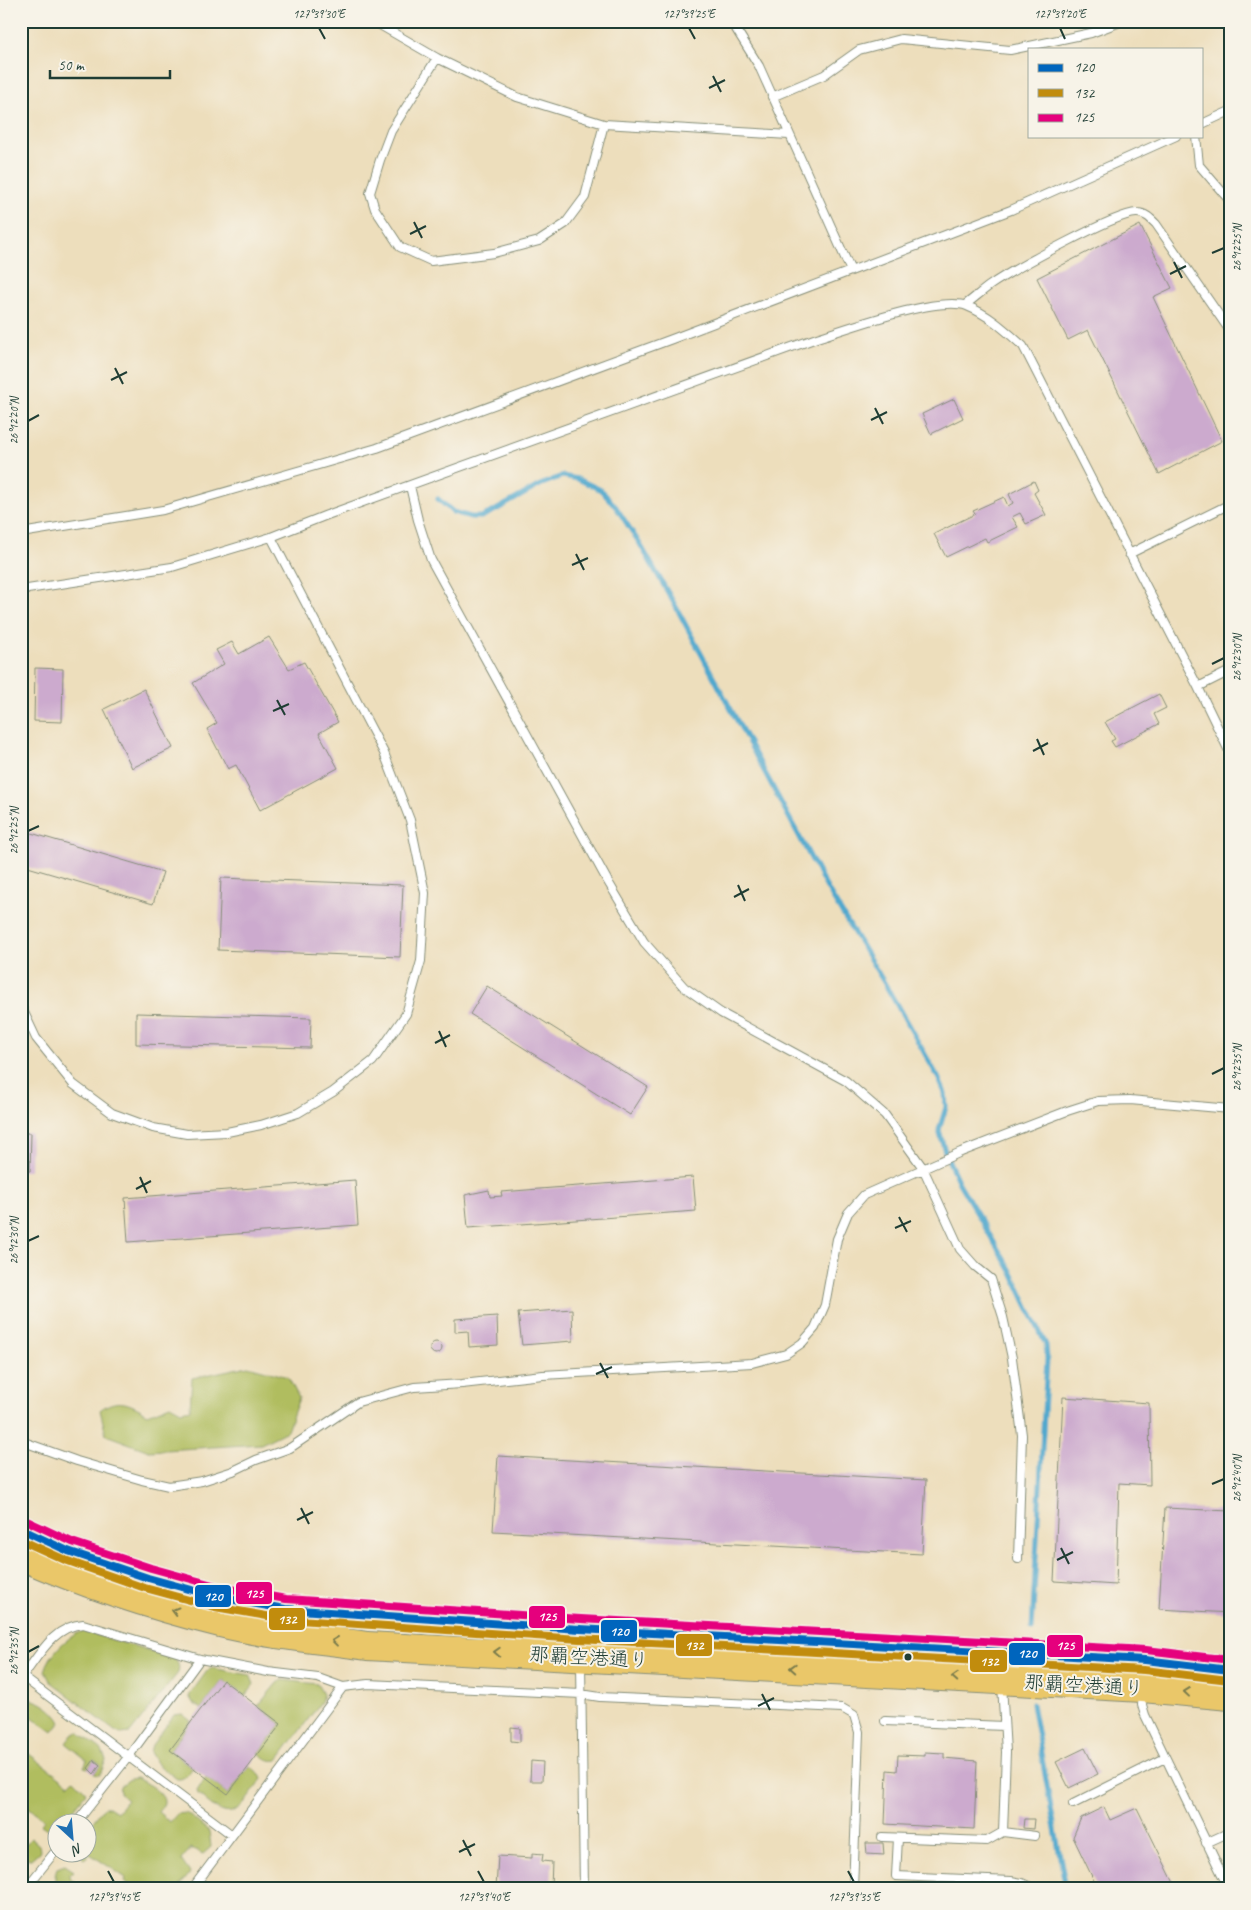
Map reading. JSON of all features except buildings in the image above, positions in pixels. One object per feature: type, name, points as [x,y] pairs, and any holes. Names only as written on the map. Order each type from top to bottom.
[{"type":"highway","name":"那覇空港通り","points":[[21,1529],[68,1551],[148,1578],[218,1597],[285,1609],[580,1629],[1145,1660],[1230,1670]]},
{"type":"highway","name":"那覇空港通り","points":[[21,1556],[62,1574],[140,1601],[221,1623],[272,1633],[367,1646],[580,1656],[1143,1688],[1230,1696]]},
{"type":"lane","points":[[373,21],[437,58],[517,98],[604,124],[789,136]]},
{"type":"lane","points":[[731,21],[760,66],[789,136],[851,271]]},
{"type":"lane","points":[[772,96],[824,75],[859,50],[901,39],[1010,50],[1091,33],[1123,21]]},
{"type":"lane","points":[[437,58],[392,131],[380,160],[370,193],[375,209],[400,247],[431,261],[494,253],[539,241],[565,224],[585,197],[604,124]]},
{"type":"lane","points":[[1204,123],[1230,111]]},
{"type":"lane","points":[[21,533],[163,510],[377,448],[672,339],[1011,210],[1172,138]]},
{"type":"lane","points":[[1196,138],[1199,165],[1230,201]]},
{"type":"lane","points":[[965,305],[989,286],[1022,267],[1113,219],[1137,213],[1148,216],[1156,224],[1230,331]]},
{"type":"lane","points":[[21,590],[172,567],[271,537],[814,339],[924,306],[965,305],[990,318],[1023,346],[1230,753]]},
{"type":"lane","points":[[410,486],[418,520],[431,560],[607,880],[644,942],[684,987],[721,1013],[846,1081],[885,1115],[923,1168],[960,1249],[975,1266],[991,1279],[1004,1318],[1012,1358],[1022,1436],[1018,1559]]},
{"type":"lane","points":[[1129,554],[1230,504]]},
{"type":"lane","points":[[21,1006],[36,1038],[73,1084],[112,1113],[153,1128],[187,1134],[227,1132],[262,1125],[298,1113],[333,1092],[373,1061],[406,1014],[421,961],[425,893],[410,820],[384,753],[271,537]]},
{"type":"lane","points":[[1198,687],[1230,671]]},
{"type":"lane","points":[[21,1441],[77,1461],[169,1486],[202,1481],[233,1471],[256,1460],[290,1448],[358,1402],[414,1387],[543,1375],[752,1363],[786,1354],[802,1343],[815,1328],[825,1305],[837,1239],[848,1213],[864,1195],[923,1168],[1067,1110],[1098,1101],[1130,1100],[1230,1109]]},
{"type":"lane","points":[[232,1835],[22,1678],[55,1634],[73,1624],[83,1624],[200,1659],[268,1672],[318,1678],[343,1686],[368,1684],[842,1708],[849,1711],[857,1721],[859,1732],[854,1889]]},
{"type":"lane","points":[[580,1629],[584,1889]]},
{"type":"lane","points":[[85,1812],[200,1659]]},
{"type":"lane","points":[[1145,1660],[1142,1705],[1144,1716],[1229,1889]]},
{"type":"lane","points":[[1002,1680],[1006,1752],[1003,1832]]},
{"type":"lane","points":[[192,1889],[343,1686]]},
{"type":"lane","points":[[885,1721],[1004,1726]]},
{"type":"lane","points":[[1072,1804],[1165,1758]]},
{"type":"lane","points":[[882,1837],[987,1841],[1003,1832],[1035,1836]]},
{"type":"lane","points":[[1206,1843],[1230,1832]]},
{"type":"lane","points":[[898,1838],[896,1876],[1011,1881],[1022,1883],[1035,1889]]},
{"type":"lane","points":[[30,1883],[48,1860]]},
{"type":"lane","points":[[21,1877],[37,1889]]},
{"type":"green space","points":[[248,1366],[288,1377],[299,1398],[287,1431],[261,1444],[149,1451],[106,1435],[100,1410],[113,1403],[124,1403],[148,1414],[170,1405],[181,1411],[190,1409],[192,1378]]},
{"type":"green space","points":[[82,1631],[172,1657],[178,1664],[178,1673],[130,1733],[121,1734],[116,1732],[50,1681],[45,1671],[47,1664],[59,1647]]},
{"type":"green space","points":[[212,1668],[250,1675],[254,1684],[245,1697],[223,1680],[201,1709],[193,1703],[189,1696],[207,1671]]},
{"type":"green space","points":[[282,1680],[317,1684],[323,1694],[321,1702],[278,1760],[270,1760],[259,1753],[281,1724],[258,1706],[277,1683]]},
{"type":"green space","points":[[27,1699],[42,1704],[58,1718],[61,1722],[53,1732],[28,1714],[23,1721],[21,1719],[21,1701]]},
{"type":"green space","points":[[182,1714],[191,1721],[170,1750],[193,1768],[184,1777],[177,1779],[156,1763],[150,1752],[152,1745],[174,1715]]},
{"type":"green space","points":[[78,1732],[101,1749],[106,1760],[100,1775],[94,1774],[100,1765],[94,1760],[88,1768],[84,1767],[87,1760],[66,1743],[72,1735]]},
{"type":"green space","points":[[21,1748],[69,1784],[74,1779],[86,1793],[72,1812],[48,1812],[48,1829],[41,1825],[44,1819],[21,1802]]},
{"type":"green space","points":[[249,1766],[259,1773],[262,1779],[246,1801],[235,1810],[230,1812],[221,1811],[198,1794],[197,1791],[206,1777],[228,1794]]},
{"type":"green space","points":[[136,1778],[161,1795],[164,1803],[158,1812],[170,1822],[177,1814],[186,1813],[209,1831],[211,1847],[203,1854],[191,1848],[181,1860],[190,1873],[178,1889],[134,1889],[125,1881],[126,1878],[98,1859],[98,1815],[104,1807],[109,1807],[117,1812],[127,1800],[120,1792],[120,1786],[130,1779]]},
{"type":"green space","points":[[31,1838],[39,1845],[40,1851],[31,1859],[22,1860],[21,1840],[26,1844]]},
{"type":"green space","points":[[65,1865],[74,1871],[69,1875],[71,1879],[84,1889],[59,1889],[55,1881],[56,1871],[57,1868]]},
{"type":"waterway","points":[[438,499],[453,512],[471,517],[481,517],[540,485],[562,476],[578,479],[601,490],[616,507],[675,605],[828,890],[938,1077],[945,1093],[946,1107],[939,1130],[946,1155],[959,1183],[1011,1271],[1046,1345],[1047,1359],[1032,1629]]},
{"type":"waterway","points":[[1032,1704],[1066,1889]]},
{"type":"transit line","name":"125","points":[[25,1520],[72,1542],[151,1568],[220,1587],[286,1599],[581,1619],[1146,1650],[1230,1660]]},
{"type":"transit line","name":"120","points":[[21,1529],[68,1551],[148,1578],[218,1597],[285,1609],[580,1629],[1145,1660],[1230,1670]]},
{"type":"transit line","name":"132","points":[[21,1540],[65,1560],[145,1588],[215,1607],[284,1619],[579,1639],[1144,1670],[1229,1680]]}]
